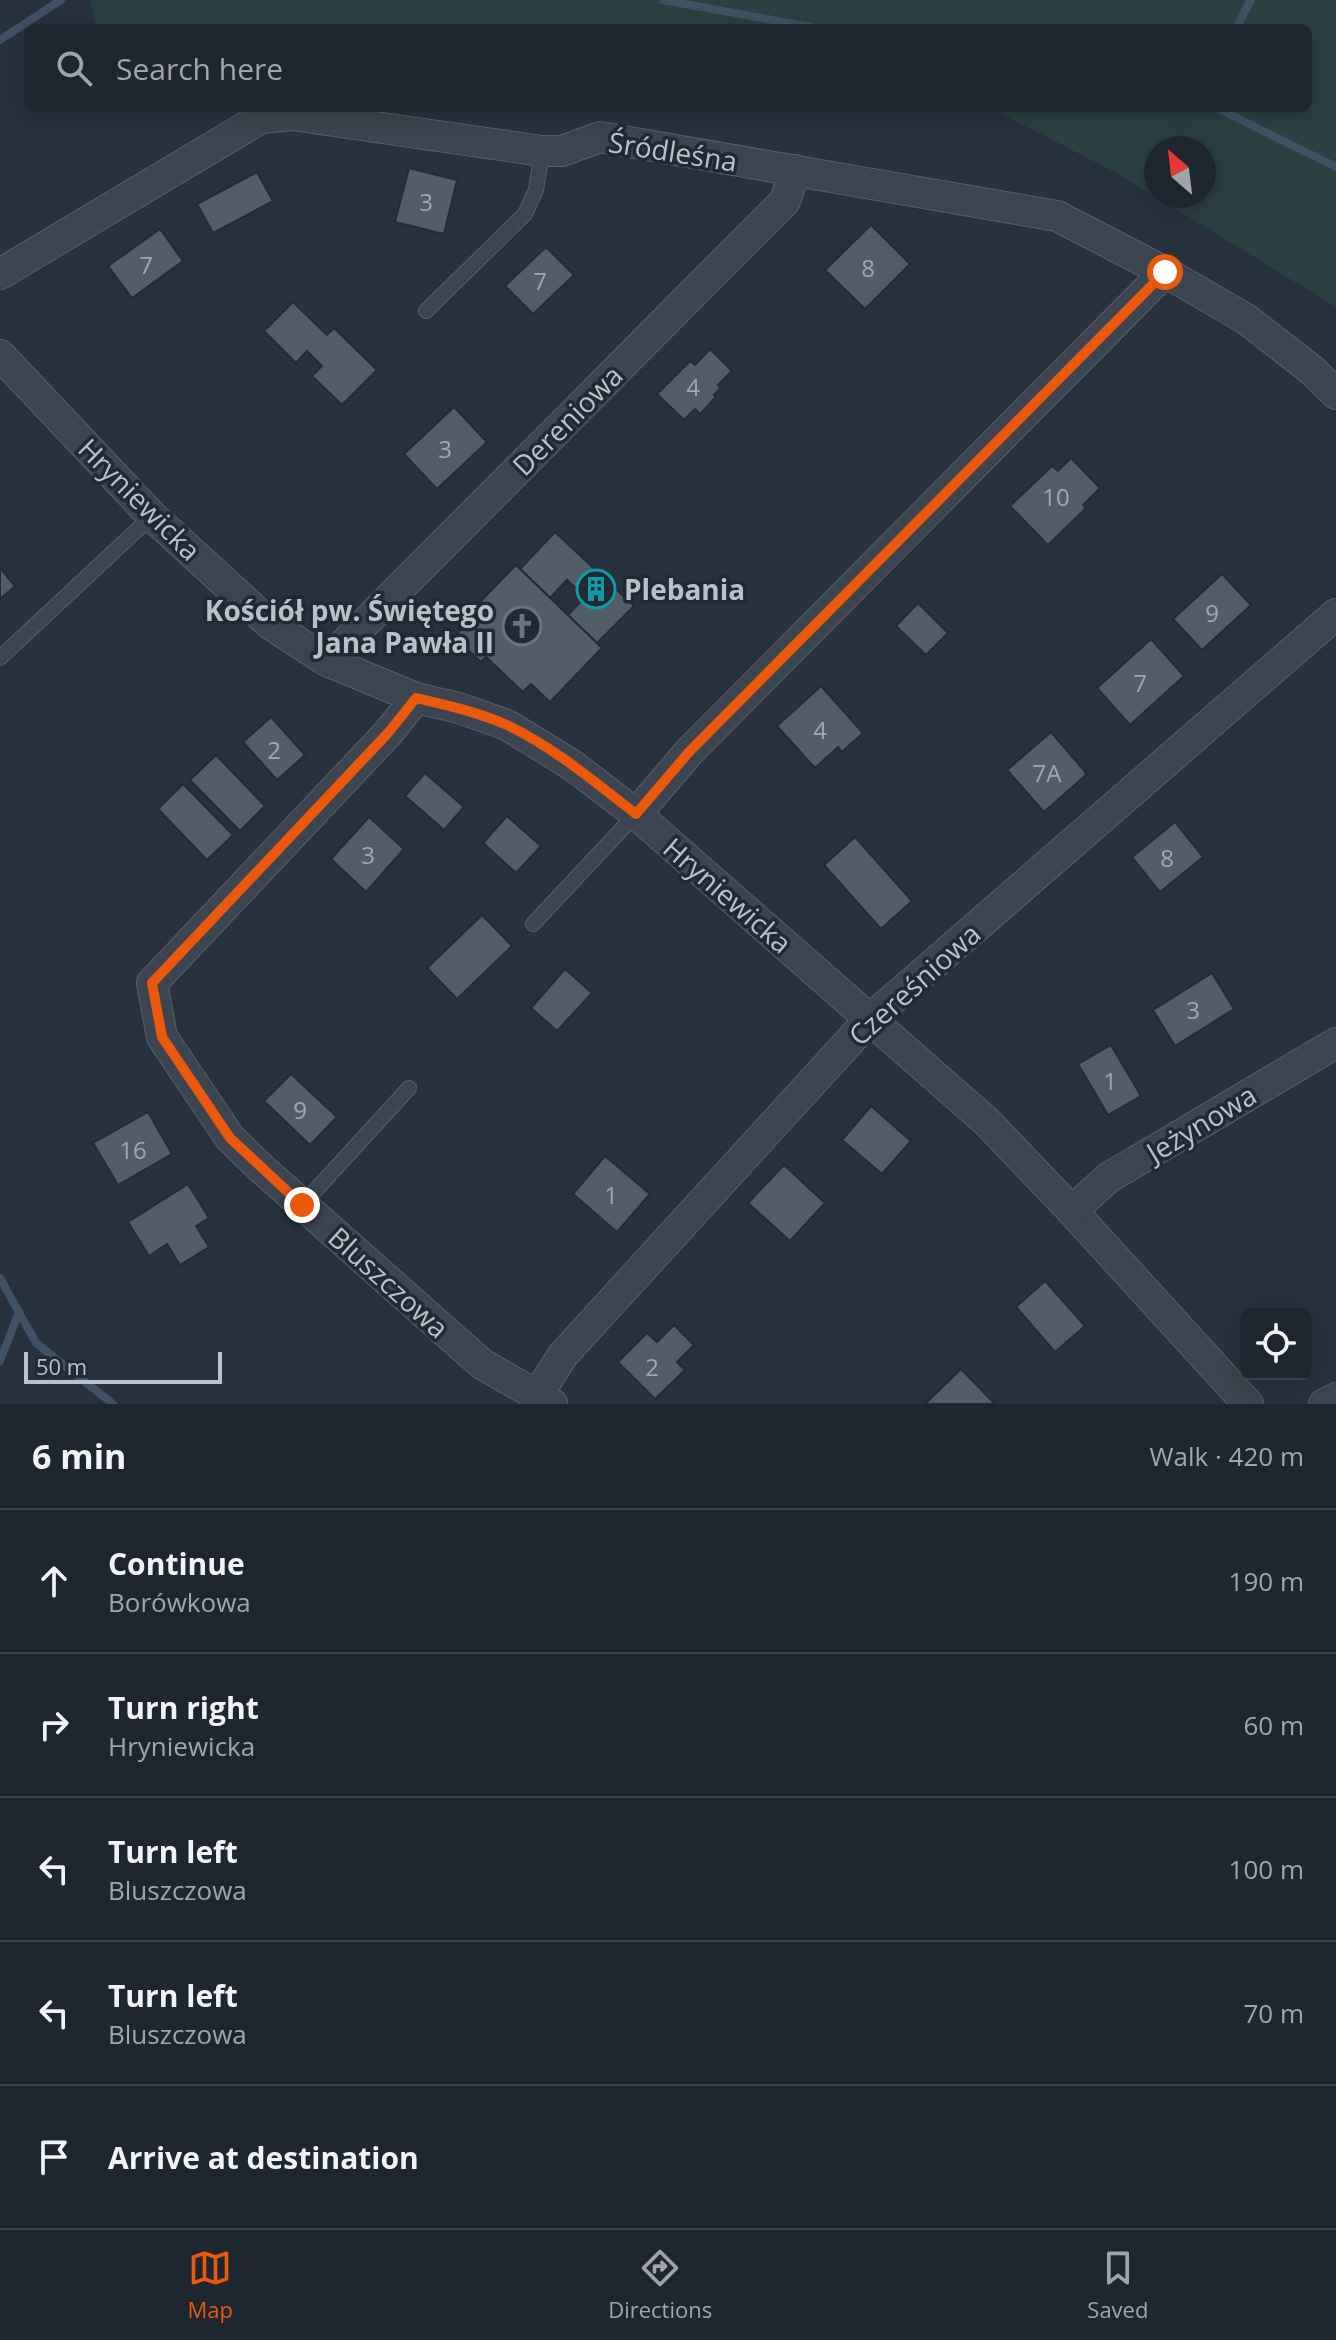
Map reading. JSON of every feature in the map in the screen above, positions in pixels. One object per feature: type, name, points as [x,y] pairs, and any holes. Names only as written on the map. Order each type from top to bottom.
[{"type":"street","name":"Śródleśna","points":[[0,274],[261,118],[292,115],[542,151],[562,151],[600,137],[1057,216],[1165,272],[1246,319],[1313,371],[1336,394]]},
{"type":"street","name":"Dereniowa","points":[[327,661],[785,201],[795,170]]},
{"type":"street","points":[[636,814],[689,752],[1165,272]]},
{"type":"street","name":"Hryniewicka","points":[[0,355],[152,516],[270,624],[327,661],[416,698],[459,708],[507,725],[572,765],[636,814],[987,1122],[1248,1404]]},
{"type":"street","name":"Czereśniowa","points":[[544,1400],[563,1355],[869,1020],[1336,614]]},
{"type":"street","name":"Bluszczowa","points":[[416,698],[388,733],[152,983],[162,1037],[230,1138],[482,1364],[544,1400]]},
{"type":"street","name":"Jeżynowa","points":[[1072,1211],[1108,1178],[1336,1043]]},
{"type":"street","points":[[1324,1404],[1336,1398]]},
{"type":"lane","points":[[426,311],[525,214],[536,190],[542,151]]},
{"type":"lane","points":[[0,658],[152,516]]},
{"type":"lane","points":[[533,924],[636,814]]},
{"type":"lane","points":[[302,1205],[409,1088]]},
{"type":"green space","points":[[90,0],[1336,0],[1336,307],[1174,208],[1216,208],[1216,136],[1144,136],[1144,190],[998,112],[1312,112],[1312,24],[95,24]]},
{"type":"building","points":[[409,168],[457,180],[444,234],[395,222]]},
{"type":"building","points":[[257,172],[273,201],[213,233],[197,204]]},
{"type":"building","points":[[871,225],[910,264],[865,309],[825,270]]},
{"type":"building","points":[[160,229],[183,261],[132,298],[108,266]]},
{"type":"building","points":[[546,247],[574,275],[533,314],[505,286]]},
{"type":"building","points":[[293,302],[327,335],[334,328],[377,370],[342,405],[312,376],[322,366],[307,351],[296,363],[264,331]]},
{"type":"building","points":[[710,349],[732,371],[718,385],[721,388],[714,395],[716,397],[700,414],[695,409],[684,420],[657,394],[690,361],[695,365]]},
{"type":"building","points":[[454,407],[487,442],[437,489],[404,454]]},
{"type":"building","points":[[1071,458],[1100,488],[1083,505],[1086,508],[1048,545],[1010,506],[1052,466],[1058,471]]},
{"type":"building","name":"Plebania","points":[[555,532],[634,606],[597,643],[568,615],[585,597],[567,580],[550,598],[520,569]]},
{"type":"building","name":"Kościół pw. Świętego Jana Pawła II","points":[[516,565],[602,648],[550,702],[531,684],[523,692],[486,657],[481,662],[454,637],[476,614],[472,610]]},
{"type":"building","points":[[0,568],[15,586],[0,599]]},
{"type":"building","points":[[1222,574],[1251,605],[1202,650],[1173,619]]},
{"type":"building","points":[[918,603],[948,633],[926,655],[896,626]]},
{"type":"building","points":[[1151,639],[1184,676],[1130,725],[1097,688]]},
{"type":"building","points":[[821,686],[863,733],[842,752],[838,747],[815,768],[777,726]]},
{"type":"building","points":[[271,717],[305,755],[277,780],[243,742]]},
{"type":"building","points":[[1051,732],[1087,774],[1044,812],[1007,770]]},
{"type":"building","points":[[216,755],[265,806],[240,831],[190,780]]},
{"type":"building","points":[[425,773],[464,807],[444,830],[405,796]]},
{"type":"building","points":[[183,784],[233,835],[207,860],[158,809]]},
{"type":"building","points":[[507,816],[541,846],[516,873],[483,843]]},
{"type":"building","points":[[369,817],[404,849],[366,892],[331,859]]},
{"type":"building","points":[[1175,822],[1203,857],[1160,892],[1132,857]]},
{"type":"building","points":[[855,837],[912,901],[881,929],[824,865]]},
{"type":"building","points":[[482,915],[512,946],[457,999],[427,968]]},
{"type":"building","points":[[565,969],[592,993],[557,1031],[531,1008]]},
{"type":"building","points":[[1212,973],[1234,1009],[1175,1046],[1153,1010]]},
{"type":"building","points":[[1111,1045],[1141,1096],[1108,1115],[1078,1064]]},
{"type":"building","points":[[291,1074],[337,1117],[310,1145],[264,1101]]},
{"type":"building","points":[[871,1106],[911,1141],[882,1174],[842,1140]]},
{"type":"building","points":[[148,1112],[172,1154],[118,1185],[93,1143]]},
{"type":"building","points":[[605,1156],[650,1194],[617,1232],[573,1194]]},
{"type":"building","points":[[784,1165],[825,1203],[790,1241],[748,1203]]},
{"type":"building","points":[[188,1184],[209,1218],[196,1226],[209,1247],[180,1265],[167,1244],[149,1256],[128,1222]]},
{"type":"building","points":[[1045,1281],[1085,1326],[1055,1352],[1016,1307]]},
{"type":"building","points":[[674,1325],[694,1345],[677,1362],[685,1370],[655,1399],[618,1362],[647,1333],[657,1342]]},
{"type":"building","points":[[961,1369],[995,1404],[925,1404]]},
{"type":"waterway","points":[[24,24],[61,0]]},
{"type":"waterway","points":[[663,0],[794,24]]},
{"type":"waterway","points":[[1238,24],[1251,0]]},
{"type":"waterway","points":[[0,40],[24,24]]},
{"type":"waterway","points":[[1225,112],[1336,167]]},
{"type":"waterway","points":[[0,1278],[36,1343],[113,1404]]},
{"type":"waterway","points":[[0,1361],[19,1312]]},
{"type":"place","name":"Plebania","points":[[596,589]]},
{"type":"place","name":"Kościół pw. Świętego Jana Pawła II","points":[[522,626]]},
{"type":"route","points":[[302,1205],[230,1138],[162,1037],[152,983],[388,733],[416,698],[459,708],[507,725],[572,765],[636,814],[689,752],[1165,272]]}]
